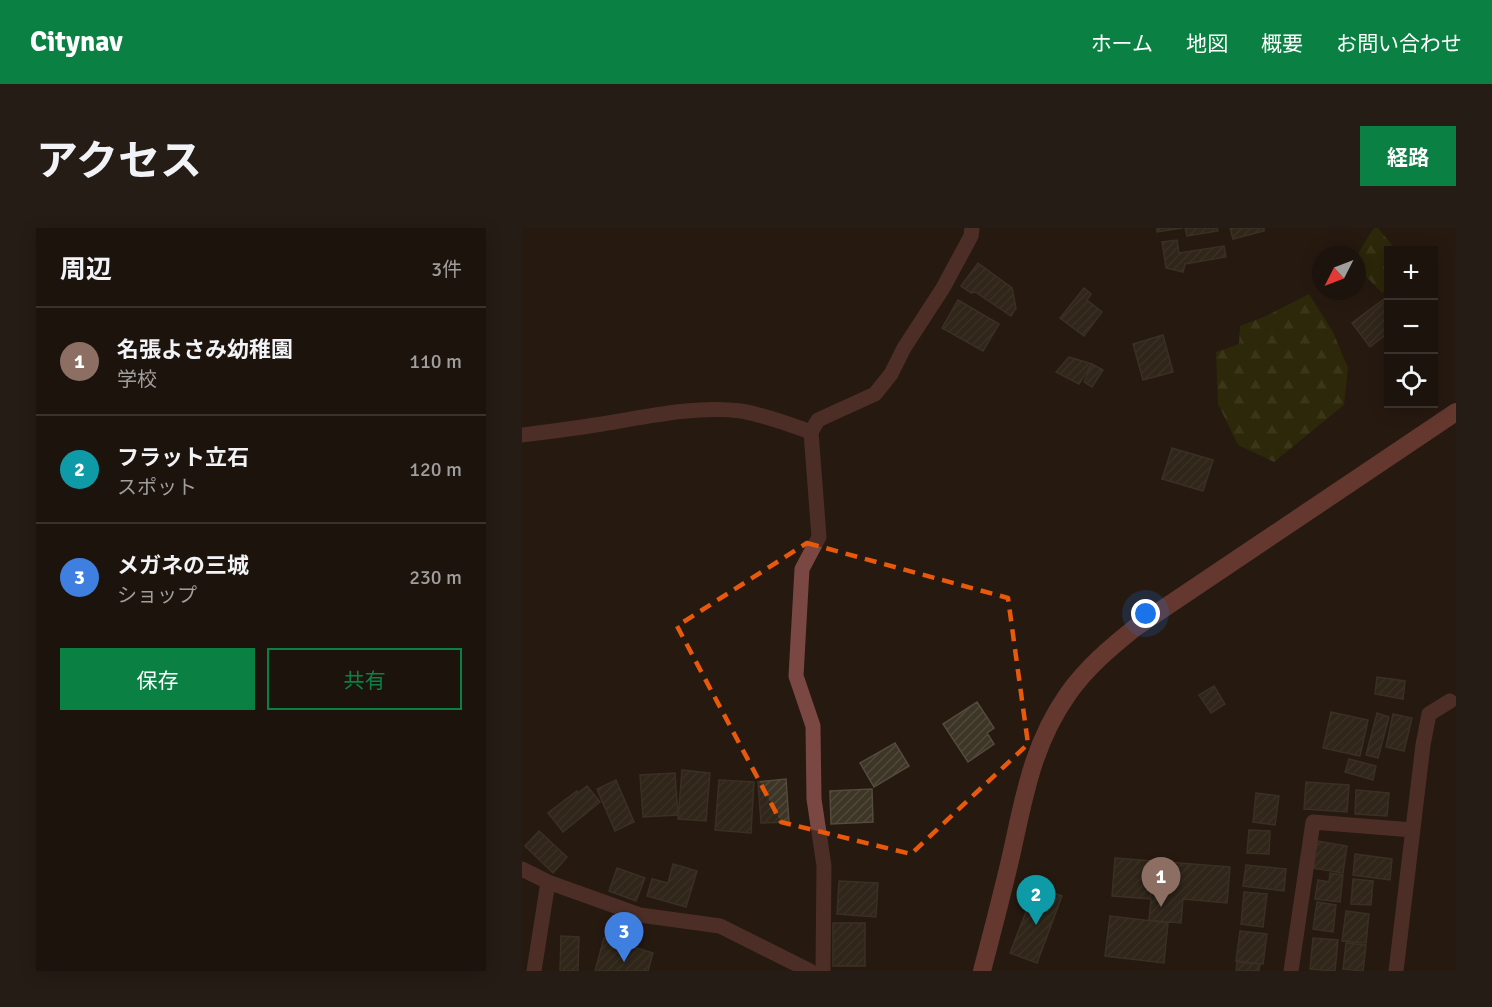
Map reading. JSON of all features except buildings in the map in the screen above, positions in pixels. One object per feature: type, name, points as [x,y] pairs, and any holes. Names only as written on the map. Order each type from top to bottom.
[{"type":"street","points":[[823,971],[824,866],[814,799],[813,726],[796,676],[802,569],[819,537],[811,432],[818,420],[875,394],[891,374],[904,348],[943,288],[971,236],[972,228]]},
{"type":"street","points":[[522,435],[656,414],[693,411],[738,411],[767,416],[811,432]]},
{"type":"street","points":[[982,971],[1026,786],[1036,755],[1068,694],[1089,669],[1136,627],[1456,412]]},
{"type":"street","points":[[1396,971],[1423,745],[1429,714],[1450,701]]},
{"type":"street","points":[[1291,971],[1313,822],[1413,830]]},
{"type":"street","points":[[522,869],[548,882],[639,915],[720,926],[810,971]]},
{"type":"street","points":[[534,971],[548,882]]},
{"type":"highlighted area","points":[[807,543],[1008,598],[1028,744],[911,854],[781,822],[677,626]]},
{"type":"green space","points":[[1374,228],[1378,228],[1393,246],[1384,246],[1384,292],[1382,293],[1366,276],[1366,246],[1363,246]]},
{"type":"green space","points":[[1309,294],[1333,332],[1348,368],[1344,405],[1274,462],[1238,445],[1218,404],[1216,352],[1239,344],[1240,326],[1266,316]]},
{"type":"place","name":"名張よさみ幼稚園","points":[[1161,907]]},
{"type":"place","name":"フラット立石","points":[[1036,925]]},
{"type":"place","name":"メガネの三城","points":[[624,962]]}]
